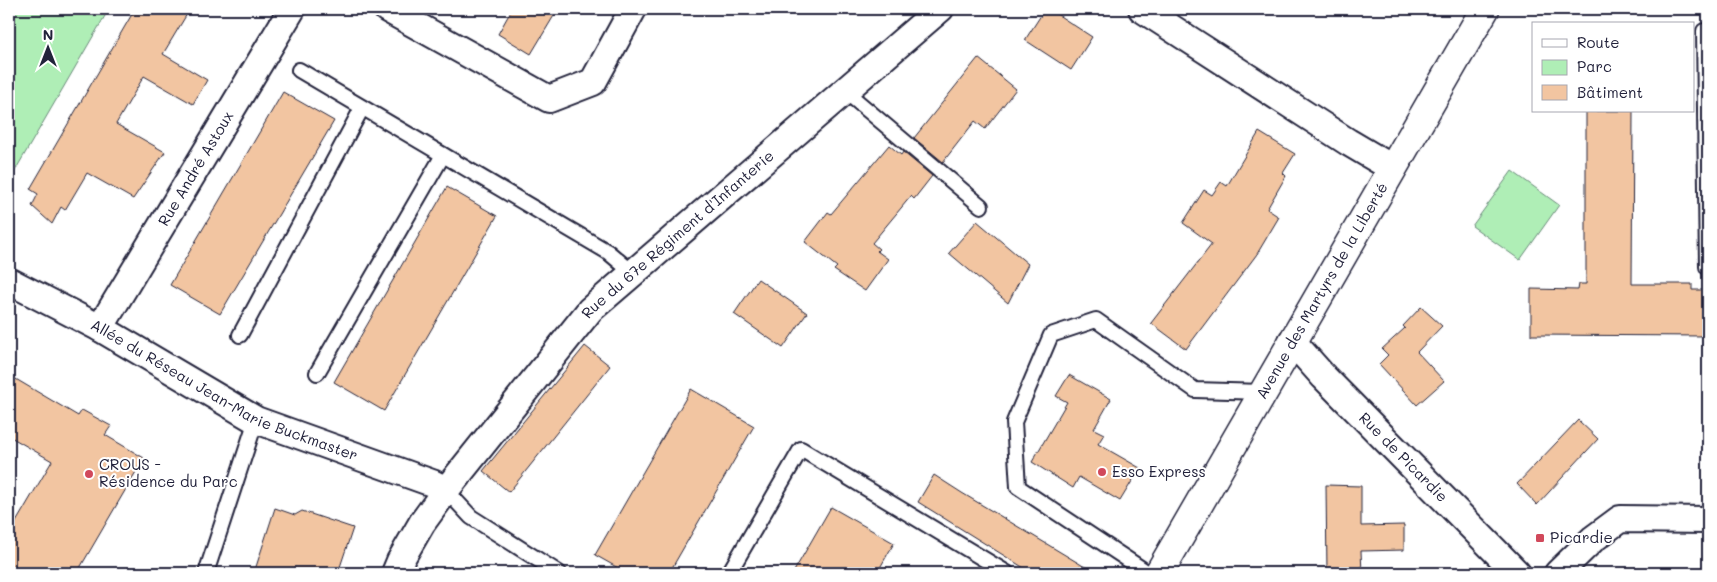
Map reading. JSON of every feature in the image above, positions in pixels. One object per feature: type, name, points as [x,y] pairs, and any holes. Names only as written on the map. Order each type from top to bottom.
[{"type":"street","name":"Rue André Astoux","points":[[100,328],[292,9]]},
{"type":"street","points":[[388,9],[549,99],[593,82],[633,9]]},
{"type":"street","name":"Rue du 67e Régiment d'Infanterie","points":[[395,573],[422,523],[446,490],[590,310],[940,9]]},
{"type":"street","points":[[1142,9],[1348,142],[1392,168]]},
{"type":"street","name":"Avenue des Martyrs de la Liberté","points":[[1160,573],[1485,9]]},
{"type":"street","name":"Allée du Réseau Jean-Marie Buckmaster","points":[[9,281],[100,328],[256,420],[432,483],[446,490]]},
{"type":"street","name":"Rue de Picardie","points":[[1292,341],[1324,377],[1517,573]]},
{"type":"street","points":[[1558,573],[1593,539],[1620,520],[1708,520]]},
{"type":"lane","points":[[1704,31],[1706,267],[1708,267]]},
{"type":"lane","points":[[299,70],[608,252],[633,273]]},
{"type":"lane","points":[[845,90],[981,206]]},
{"type":"lane","points":[[240,335],[362,108]]},
{"type":"lane","points":[[316,373],[442,155]]},
{"type":"lane","points":[[1148,573],[1018,487],[1014,422],[1051,335],[1096,320],[1195,390],[1263,392]]},
{"type":"lane","points":[[206,573],[256,420]]},
{"type":"lane","points":[[729,573],[800,449],[1007,573]]},
{"type":"lane","points":[[446,490],[471,517],[559,573]]},
{"type":"green space","points":[[9,9],[109,9],[9,181]]},
{"type":"green space","points":[[1512,171],[1559,205],[1520,260],[1472,226]]},
{"type":"building","points":[[135,9],[190,9],[163,54],[207,80],[193,104],[144,76],[116,124],[165,152],[133,199],[87,173],[65,210],[61,207],[52,224],[32,206],[38,194],[30,189]]},
{"type":"building","points":[[512,9],[558,9],[531,54],[498,34]]},
{"type":"building","points":[[1045,9],[1049,9],[1092,37],[1071,70],[1025,40]]},
{"type":"building","points":[[978,58],[1016,89],[985,129],[975,121],[943,162],[914,138]]},
{"type":"building","points":[[283,92],[334,121],[220,314],[170,285]]},
{"type":"building","points":[[1586,112],[1633,112],[1632,284],[1692,284],[1692,290],[1708,290],[1708,336],[1531,335],[1531,289],[1578,290],[1579,284],[1586,284]]},
{"type":"building","points":[[1259,132],[1295,154],[1283,173],[1286,176],[1267,209],[1279,217],[1257,254],[1186,349],[1151,323],[1212,244],[1183,223],[1204,190],[1212,195],[1221,182],[1227,186]]},
{"type":"building","points":[[889,145],[901,155],[903,152],[932,176],[914,199],[911,196],[872,243],[879,249],[877,251],[888,259],[865,291],[834,270],[837,267],[805,242],[828,212],[831,214]]},
{"type":"building","points":[[447,187],[497,216],[384,411],[334,382]]},
{"type":"building","points":[[977,221],[1028,264],[1008,303],[949,253]]},
{"type":"building","points":[[758,279],[807,313],[783,348],[734,314]]},
{"type":"building","points":[[1421,307],[1442,326],[1417,352],[1444,381],[1417,405],[1379,364],[1388,355],[1382,349],[1405,328],[1403,326]]},
{"type":"building","points":[[585,346],[610,366],[509,492],[483,471]]},
{"type":"building","name":"CROUS - Résidence du Parc","points":[[9,375],[78,416],[82,410],[111,426],[105,435],[144,458],[77,573],[9,573],[9,534],[52,461],[9,436]]},
{"type":"building","points":[[1069,375],[1111,399],[1094,429],[1104,434],[1098,444],[1140,468],[1120,501],[1079,477],[1073,488],[1032,462],[1067,402],[1056,396]]},
{"type":"building","points":[[691,389],[754,426],[669,573],[627,573],[595,555]]},
{"type":"building","points":[[1578,420],[1598,439],[1537,505],[1517,484]]},
{"type":"building","points":[[934,475],[1095,573],[1032,573],[918,502]]},
{"type":"building","points":[[1326,485],[1361,486],[1361,526],[1404,525],[1404,550],[1361,551],[1362,573],[1327,573]]},
{"type":"building","points":[[831,507],[894,543],[877,573],[793,573]]},
{"type":"building","points":[[275,508],[295,515],[302,511],[353,528],[338,573],[254,573]]},
{"type":"place","name":"Esso Express","points":[[1102,472]]},
{"type":"place","name":"CROUS - Résidence du Parc","points":[[89,474]]},
{"type":"place","name":"Picardie","points":[[1540,538]]}]
